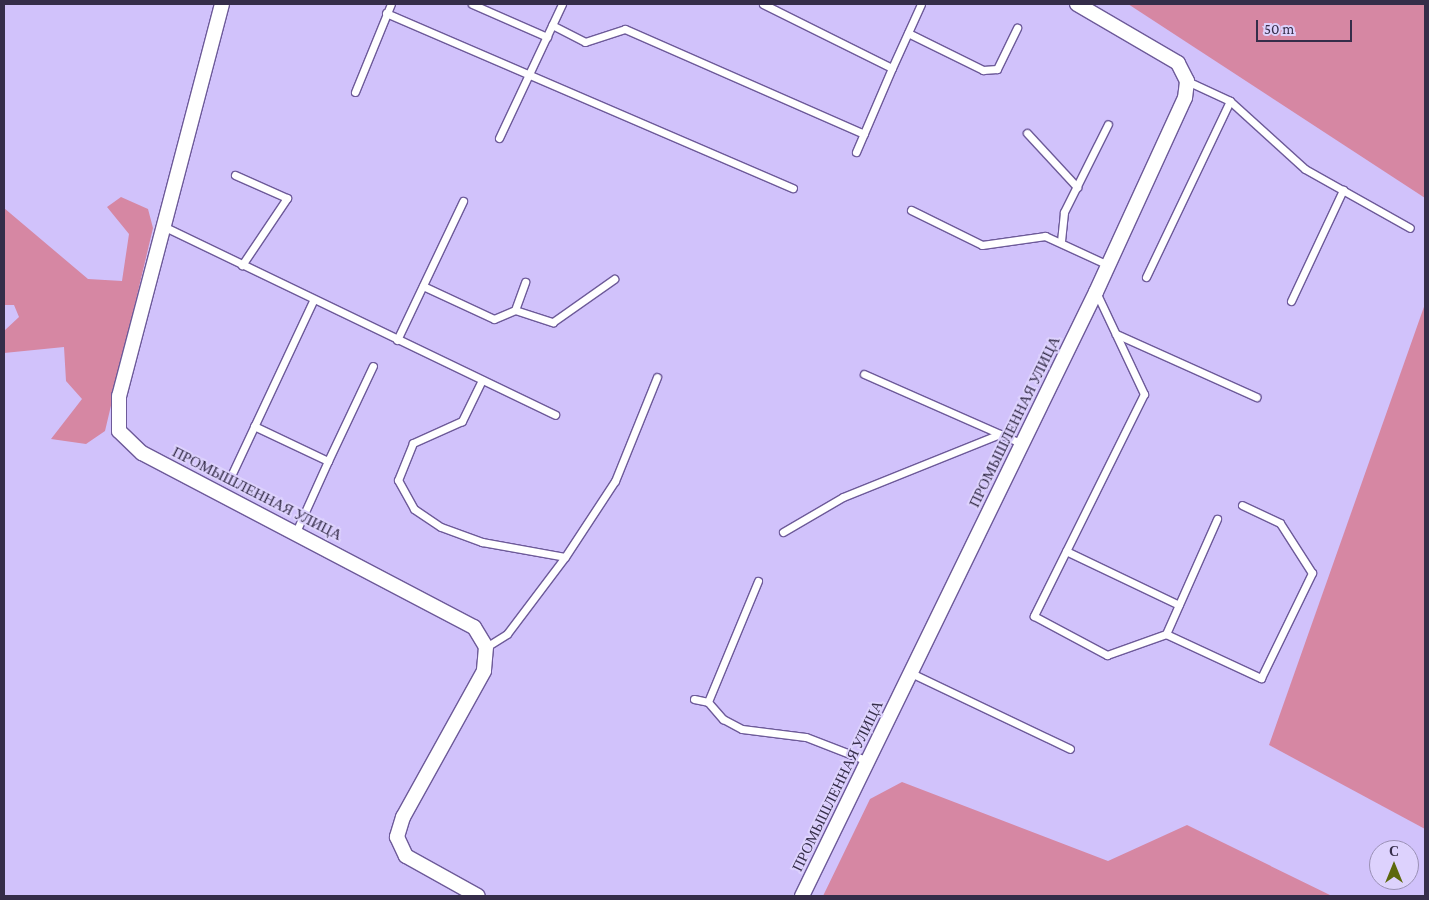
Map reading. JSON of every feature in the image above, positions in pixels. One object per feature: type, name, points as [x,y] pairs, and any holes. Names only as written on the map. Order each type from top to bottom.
[{"type":"street","name":"ПРОМЫШЛЕННАЯ УЛИЦА","points":[[222,4],[165,227],[119,396],[119,431],[142,454],[453,612],[474,627],[486,647]]},
{"type":"street","points":[[1077,4],[1169,57],[1188,81]]},
{"type":"street","name":"ПРОМЫШЛЕННАЯ УЛИЦА","points":[[802,896],[1096,292],[1181,109],[1188,81]]},
{"type":"street","points":[[478,896],[406,856],[398,837],[403,817],[484,671],[486,647]]},
{"type":"lane","points":[[355,92],[391,4]]},
{"type":"lane","points":[[472,4],[547,37]]},
{"type":"lane","points":[[499,138],[525,76],[547,37],[562,4]]},
{"type":"lane","points":[[763,4],[892,68]]},
{"type":"lane","points":[[856,152],[921,4]]},
{"type":"lane","points":[[386,13],[525,76],[793,188]]},
{"type":"lane","points":[[552,25],[585,42],[625,29],[864,134]]},
{"type":"lane","points":[[908,34],[983,70],[997,69],[1018,28]]},
{"type":"lane","points":[[1188,81],[1230,101],[1295,162],[1410,228]]},
{"type":"lane","points":[[1146,277],[1230,101]]},
{"type":"lane","points":[[1062,241],[1064,212],[1108,124]]},
{"type":"lane","points":[[1027,133],[1077,187]]},
{"type":"lane","points":[[235,175],[288,198],[242,265]]},
{"type":"lane","points":[[1291,301],[1343,190]]},
{"type":"lane","points":[[397,340],[463,201]]},
{"type":"lane","points":[[911,210],[982,245],[1027,235],[1062,241],[1108,265]]},
{"type":"lane","points":[[165,227],[314,301],[555,415]]},
{"type":"lane","points":[[423,286],[494,319],[515,310],[553,322],[614,279]]},
{"type":"lane","points":[[515,310],[525,282]]},
{"type":"lane","points":[[1096,292],[1144,394],[1034,616],[1107,655],[1166,634],[1261,678],[1312,572],[1280,523],[1242,505]]},
{"type":"lane","points":[[230,478],[314,301]]},
{"type":"lane","points":[[1116,334],[1256,397]]},
{"type":"lane","points":[[296,532],[373,366]]},
{"type":"lane","points":[[864,374],[1023,444]]},
{"type":"lane","points":[[486,647],[507,634],[565,557],[615,481],[657,377]]},
{"type":"lane","points":[[482,380],[462,421],[413,444],[400,470],[400,490],[427,519],[460,534],[565,557]]},
{"type":"lane","points":[[254,426],[328,461]]},
{"type":"lane","points":[[783,532],[843,497],[927,460],[1000,434]]},
{"type":"lane","points":[[1166,634],[1216,519]]},
{"type":"lane","points":[[1066,551],[1179,605]]},
{"type":"lane","points":[[708,702],[758,581]]},
{"type":"lane","points":[[911,673],[1070,749]]},
{"type":"lane","points":[[694,699],[708,702],[722,718],[742,729],[821,740],[868,761]]},
{"type":"shaded area","points":[[1128,4],[1425,4],[1425,198]]},
{"type":"shaded area","points":[[121,197],[148,209],[153,228],[105,431],[86,444],[51,439],[82,399],[66,381],[64,347],[4,353],[4,331],[19,317],[14,305],[4,305],[4,208],[88,279],[122,281],[129,234],[107,207]]},
{"type":"shaded area","points":[[1425,304],[1425,829],[1269,745]]},
{"type":"shaded area","points":[[902,782],[1108,861],[1187,825],[1332,896],[823,896],[870,799]]}]
